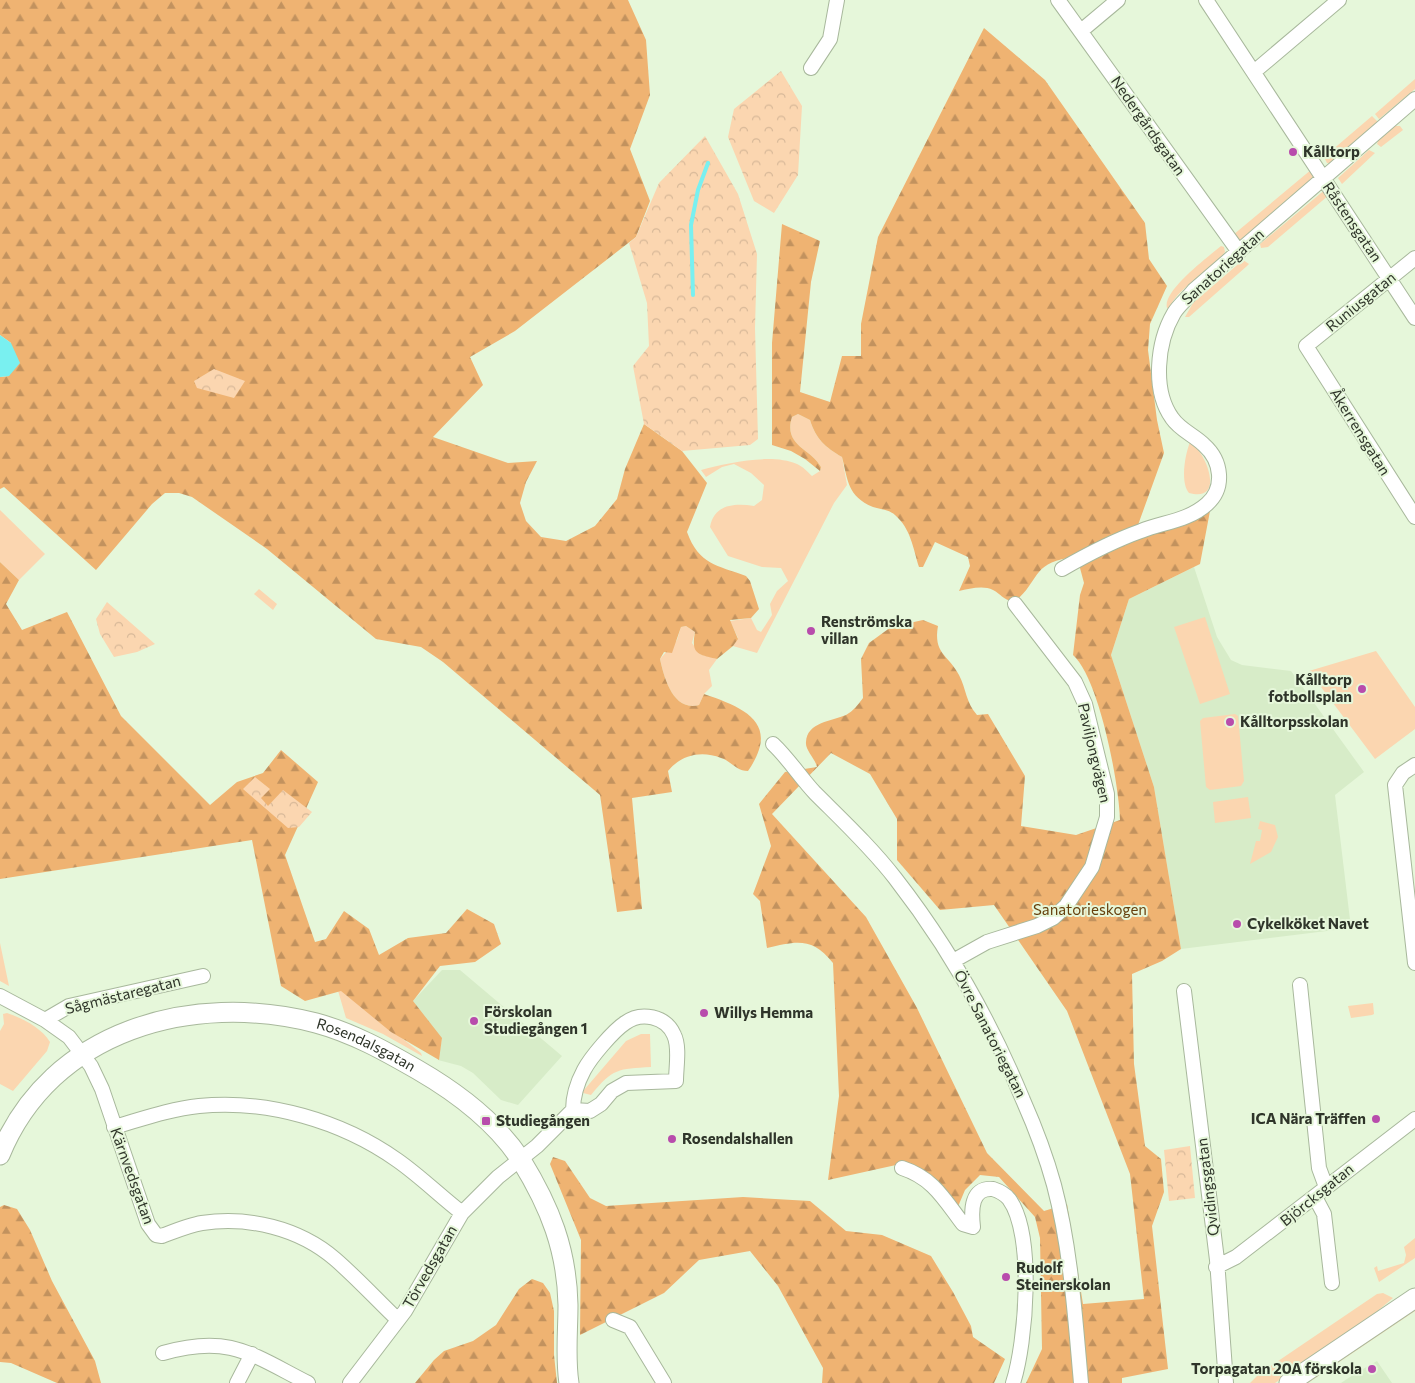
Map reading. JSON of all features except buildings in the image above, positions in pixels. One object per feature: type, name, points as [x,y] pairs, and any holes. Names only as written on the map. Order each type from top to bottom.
[{"type":"street","points":[[811,68],[830,39],[838,0]]},
{"type":"street","name":"Nedergårdsgatan","points":[[1058,0],[1179,172],[1238,252]]},
{"type":"street","points":[[1081,31],[1118,0]]},
{"type":"street","name":"Råstensgatan","points":[[1206,0],[1415,318]]},
{"type":"street","points":[[1255,72],[1340,0]]},
{"type":"street","name":"Sanatoriegatan","points":[[1062,569],[1097,549],[1132,534],[1193,515],[1214,496],[1219,487],[1219,472],[1216,460],[1206,446],[1173,419],[1163,400],[1160,381],[1161,350],[1175,312],[1194,290],[1324,180],[1415,99]]},
{"type":"street","name":"Runiusgatan","points":[[1306,346],[1415,258]]},
{"type":"street","name":"Åkerrensgatan","points":[[1306,346],[1415,517]]},
{"type":"street","name":"Paviljongvägen","points":[[953,961],[988,942],[1037,926],[1053,918],[1066,906],[1092,867],[1107,816],[1106,794],[1085,704],[1075,682],[1015,604]]},
{"type":"street","name":"Övre Sanatoriegatan","points":[[773,744],[786,756],[814,792],[894,877],[920,910],[953,961],[1006,1060],[1038,1136],[1054,1184],[1069,1272],[1081,1383]]},
{"type":"street","points":[[1415,765],[1398,779],[1396,791],[1415,963]]},
{"type":"street","name":"Sågmästaregatan","points":[[45,1020],[69,1006],[203,976]]},
{"type":"street","name":"Qvidingsgatan","points":[[1184,991],[1216,1267],[1226,1383]]},
{"type":"street","points":[[1295,992],[1319,1168],[1326,1187]]},
{"type":"street","name":"Kärnvedsgatan","points":[[2,999],[45,1020],[69,1037],[82,1054],[102,1089],[148,1224],[156,1234],[162,1236],[199,1224],[220,1221],[265,1224],[285,1230],[319,1247],[334,1258],[398,1320]]},
{"type":"street","name":"Rosendalsgatan","points":[[0,1155],[16,1121],[28,1103],[49,1080],[82,1054],[105,1040],[125,1032],[197,1015],[248,1013],[306,1021],[368,1042],[452,1091],[494,1128],[520,1159],[548,1210],[559,1237],[567,1282],[569,1383]]},
{"type":"street","points":[[520,1159],[544,1140],[573,1110],[573,1098],[584,1070],[618,1030],[631,1020],[656,1017],[668,1025],[675,1035],[676,1081],[657,1080],[626,1083],[612,1091],[600,1104],[590,1111],[573,1110]]},
{"type":"street","points":[[114,1127],[201,1106],[259,1108],[304,1117],[322,1122],[377,1147],[398,1161],[462,1213]]},
{"type":"street","name":"Björcksgatan","points":[[1216,1267],[1236,1258],[1415,1119]]},
{"type":"street","name":"Törvedsgatan","points":[[350,1383],[398,1320],[462,1213],[498,1177],[520,1159]]},
{"type":"street","points":[[902,1168],[919,1174],[927,1180],[963,1224],[968,1227],[972,1227],[972,1204],[974,1197],[982,1190],[993,1189],[1010,1200],[1018,1219],[1027,1274],[1019,1355],[1012,1383]]},
{"type":"street","points":[[1315,1197],[1324,1214],[1332,1283]]},
{"type":"street","points":[[1290,1383],[1415,1298]]},
{"type":"street","points":[[613,1320],[630,1327],[664,1383]]},
{"type":"street","points":[[163,1353],[202,1344],[235,1348],[252,1354],[308,1383]]},
{"type":"street","points":[[237,1383],[252,1354]]},
{"type":"shaded area","name":"Kålltorpsskolan","points":[[1194,567],[1217,637],[1231,660],[1242,665],[1291,671],[1364,772],[1335,795],[1351,928],[1181,949],[1154,787],[1111,655],[1129,599]]},
{"type":"shaded area","name":"Förskolan Studiegången 1","points":[[442,970],[460,970],[562,1056],[518,1105],[501,1100],[473,1073],[461,1066],[438,1060],[442,1039],[412,1002]]},
{"type":"shaded area","name":"Torpagatan 20A förskola","points":[[1377,1361],[1392,1383],[1341,1383],[1356,1373]]},
{"type":"green space","points":[[0,0],[628,0],[646,40],[650,95],[630,149],[650,201],[636,237],[515,331],[470,357],[483,385],[433,437],[508,463],[537,461],[526,482],[520,503],[526,521],[541,537],[566,541],[595,526],[617,499],[625,469],[644,424],[682,451],[707,483],[687,532],[692,543],[703,558],[718,566],[746,576],[750,581],[759,609],[751,618],[730,620],[738,639],[733,646],[717,659],[697,652],[694,645],[695,632],[686,626],[681,627],[672,653],[664,652],[660,659],[671,691],[682,703],[690,706],[699,705],[704,694],[733,705],[754,720],[759,729],[761,741],[748,771],[740,769],[725,759],[699,754],[679,761],[668,771],[672,792],[632,798],[642,909],[617,912],[600,795],[443,662],[421,647],[376,639],[267,549],[192,497],[179,493],[165,493],[152,504],[96,570],[4,487],[0,489],[0,377],[9,376],[11,343],[0,335]]},
{"type":"green space","name":"Sanatorieskogen","points":[[984,28],[1045,80],[1145,223],[1149,259],[1167,286],[1150,324],[1148,350],[1157,420],[1164,453],[1138,525],[1152,532],[1210,511],[1200,564],[1129,599],[1111,655],[1154,787],[1181,949],[1162,961],[1132,974],[1134,1064],[1145,1146],[1161,1159],[1164,1192],[1152,1226],[1168,1369],[1122,1378],[1122,1383],[1026,1383],[1042,1349],[1040,1238],[1035,1217],[999,1177],[980,1175],[965,1190],[957,1209],[905,1163],[828,1180],[839,1096],[833,963],[818,949],[803,943],[767,948],[760,901],[753,894],[771,846],[759,804],[785,772],[817,767],[806,745],[807,735],[815,726],[846,715],[863,698],[861,659],[869,643],[891,627],[923,620],[938,626],[937,635],[940,649],[959,675],[973,710],[977,715],[988,714],[1025,776],[1021,826],[1076,835],[1120,820],[1116,782],[1106,732],[1091,685],[1082,667],[1073,655],[1080,595],[1084,583],[1080,568],[1068,558],[1047,565],[1036,575],[1028,588],[1014,602],[985,588],[959,591],[970,566],[968,557],[935,542],[923,567],[919,567],[905,526],[890,512],[873,507],[858,498],[850,486],[842,457],[822,442],[810,420],[798,414],[792,417],[791,434],[799,446],[817,461],[821,467],[820,471],[791,451],[772,445],[772,343],[782,224],[820,241],[811,282],[800,392],[830,402],[842,356],[861,356],[861,324],[878,237]],"holes":[[[831,753],[870,774],[897,819],[897,860],[940,910],[994,905],[1067,1011],[1130,1174],[1144,1299],[1083,1304],[1067,1204],[1044,1211],[987,1153],[917,1008],[866,917],[772,814]]]},
{"type":"green space","points":[[781,71],[802,106],[798,175],[774,213],[754,201],[728,137],[734,109]]},
{"type":"green space","points":[[1415,79],[1415,89],[1379,119],[1375,114]]},
{"type":"green space","points":[[1372,116],[1378,122],[1330,163],[1327,163],[1324,157]]},
{"type":"green space","points":[[1395,126],[1400,126],[1403,130],[1381,147],[1377,144],[1378,141]]},
{"type":"green space","points":[[705,136],[738,194],[757,254],[755,328],[758,439],[750,445],[682,451],[644,424],[633,366],[649,346],[647,303],[629,243],[636,237],[659,183]]},
{"type":"green space","points":[[1369,150],[1375,153],[1342,184],[1338,178]]},
{"type":"green space","points":[[1312,169],[1315,176],[1308,183],[1243,239],[1237,241],[1233,235]]},
{"type":"green space","points":[[1327,188],[1329,195],[1268,247],[1261,248],[1260,244]]},
{"type":"green space","points":[[1221,246],[1224,247],[1225,252],[1219,259],[1188,285],[1167,308],[1167,301],[1178,284]]},
{"type":"green space","points":[[1243,260],[1249,264],[1189,317],[1185,317],[1193,303]]},
{"type":"green space","points":[[214,369],[245,381],[234,398],[197,388],[194,381]]},
{"type":"green space","points":[[798,414],[810,420],[822,442],[842,457],[847,485],[834,503],[757,653],[733,646],[738,638],[730,621],[751,618],[757,630],[761,632],[772,615],[770,604],[777,591],[788,581],[781,568],[762,567],[728,556],[710,527],[712,519],[721,509],[733,505],[754,506],[762,500],[764,485],[751,473],[734,464],[722,467],[706,477],[701,470],[749,460],[775,459],[797,464],[812,476],[820,471],[821,467],[811,455],[799,446],[791,434],[792,417]]},
{"type":"green space","points":[[1190,442],[1202,456],[1210,476],[1210,484],[1207,491],[1200,494],[1189,493],[1186,488],[1184,475],[1185,461]]},
{"type":"green space","points":[[0,510],[45,554],[19,580],[0,562]]},
{"type":"green space","points":[[0,562],[19,580],[6,604],[22,630],[67,612],[121,716],[210,805],[237,782],[263,773],[281,750],[318,782],[285,855],[315,942],[326,939],[344,911],[369,929],[379,955],[408,938],[446,933],[467,909],[494,924],[501,944],[475,962],[440,966],[413,1001],[442,1038],[439,1060],[391,1032],[341,991],[305,1001],[281,986],[252,840],[0,879]]},
{"type":"green space","points":[[259,589],[277,604],[273,610],[254,594]]},
{"type":"green space","points":[[107,602],[155,644],[137,652],[114,657],[100,634],[96,619]]},
{"type":"green space","points":[[1205,617],[1230,694],[1200,704],[1174,627]]},
{"type":"green space","points":[[686,626],[695,632],[692,643],[700,654],[717,659],[709,670],[712,686],[704,694],[699,705],[690,706],[682,703],[671,691],[660,659],[677,640],[681,627]]},
{"type":"green space","name":"Kålltorp fotbollsplan","points":[[1376,651],[1415,707],[1415,729],[1375,759],[1309,671]]},
{"type":"green space","points":[[1235,714],[1238,716],[1244,781],[1241,786],[1210,790],[1206,787],[1200,721],[1203,718]]},
{"type":"green space","points":[[255,777],[270,789],[261,798],[268,806],[283,790],[312,812],[299,827],[288,828],[243,789]]},
{"type":"green space","points":[[1248,797],[1251,818],[1215,823],[1213,802]]},
{"type":"green space","points":[[1260,821],[1275,825],[1278,837],[1271,852],[1250,864],[1256,841],[1260,841],[1262,830],[1258,829]]},
{"type":"green space","points":[[0,943],[9,986],[0,981]]},
{"type":"green space","points":[[329,960],[390,1029],[421,1053],[422,1056],[383,1034],[346,1018]]},
{"type":"green space","points":[[1373,1003],[1374,1014],[1351,1018],[1348,1006]]},
{"type":"green space","points":[[7,1013],[31,1024],[42,1032],[50,1042],[47,1051],[13,1091],[0,1084],[0,1031],[4,1024],[3,1014]]},
{"type":"green space","points":[[641,1034],[650,1034],[651,1067],[631,1068],[617,1072],[605,1080],[591,1095],[583,1093],[626,1041]]},
{"type":"green space","points":[[1190,1146],[1195,1198],[1169,1201],[1164,1150]]},
{"type":"green space","points":[[553,1157],[565,1161],[590,1198],[606,1206],[743,1197],[810,1201],[846,1231],[882,1235],[931,1256],[971,1326],[973,1337],[1005,1359],[994,1383],[822,1383],[823,1368],[778,1286],[750,1251],[699,1260],[664,1293],[580,1335],[581,1240],[550,1164]]},
{"type":"green space","points":[[4,1205],[17,1209],[30,1230],[52,1281],[95,1361],[101,1383],[57,1383],[11,1363],[0,1362],[0,1207]]},
{"type":"green space","points":[[1415,1238],[1415,1258],[1379,1282],[1374,1268],[1377,1266],[1378,1271],[1404,1263],[1406,1255],[1404,1247]]},
{"type":"green space","points":[[532,1279],[543,1283],[550,1293],[554,1311],[554,1355],[557,1383],[415,1383],[444,1351],[473,1341],[496,1325],[519,1289]]},
{"type":"green space","points":[[1383,1293],[1393,1298],[1368,1319],[1275,1383],[1250,1383],[1259,1374],[1377,1294]]},
{"type":"green space","points":[[1415,1308],[1415,1311],[1308,1383],[1302,1383]]},
{"type":"water","points":[[0,335],[11,343],[20,363],[9,376],[0,377]]},
{"type":"waterway","points":[[693,295],[691,225],[698,190],[708,163]]},
{"type":"place","name":"Kålltorp","points":[[1293,152]]},
{"type":"place","name":"Renströmska villan","points":[[811,631]]},
{"type":"place","name":"Kålltorp fotbollsplan","points":[[1362,689]]},
{"type":"place","name":"Kålltorpsskolan","points":[[1230,722]]},
{"type":"place","name":"Cykelköket Navet","points":[[1237,924]]},
{"type":"place","name":"Willys Hemma","points":[[704,1013]]},
{"type":"place","name":"Förskolan Studiegången 1","points":[[474,1021]]},
{"type":"place","name":"ICA Nära Träffen","points":[[1376,1119]]},
{"type":"place","name":"Studiegången","points":[[486,1121]]},
{"type":"place","name":"Rosendalshallen","points":[[672,1139]]},
{"type":"place","name":"Rudolf Steinerskolan","points":[[1006,1277]]},
{"type":"place","name":"Torpagatan 20A förskola","points":[[1372,1369]]}]
